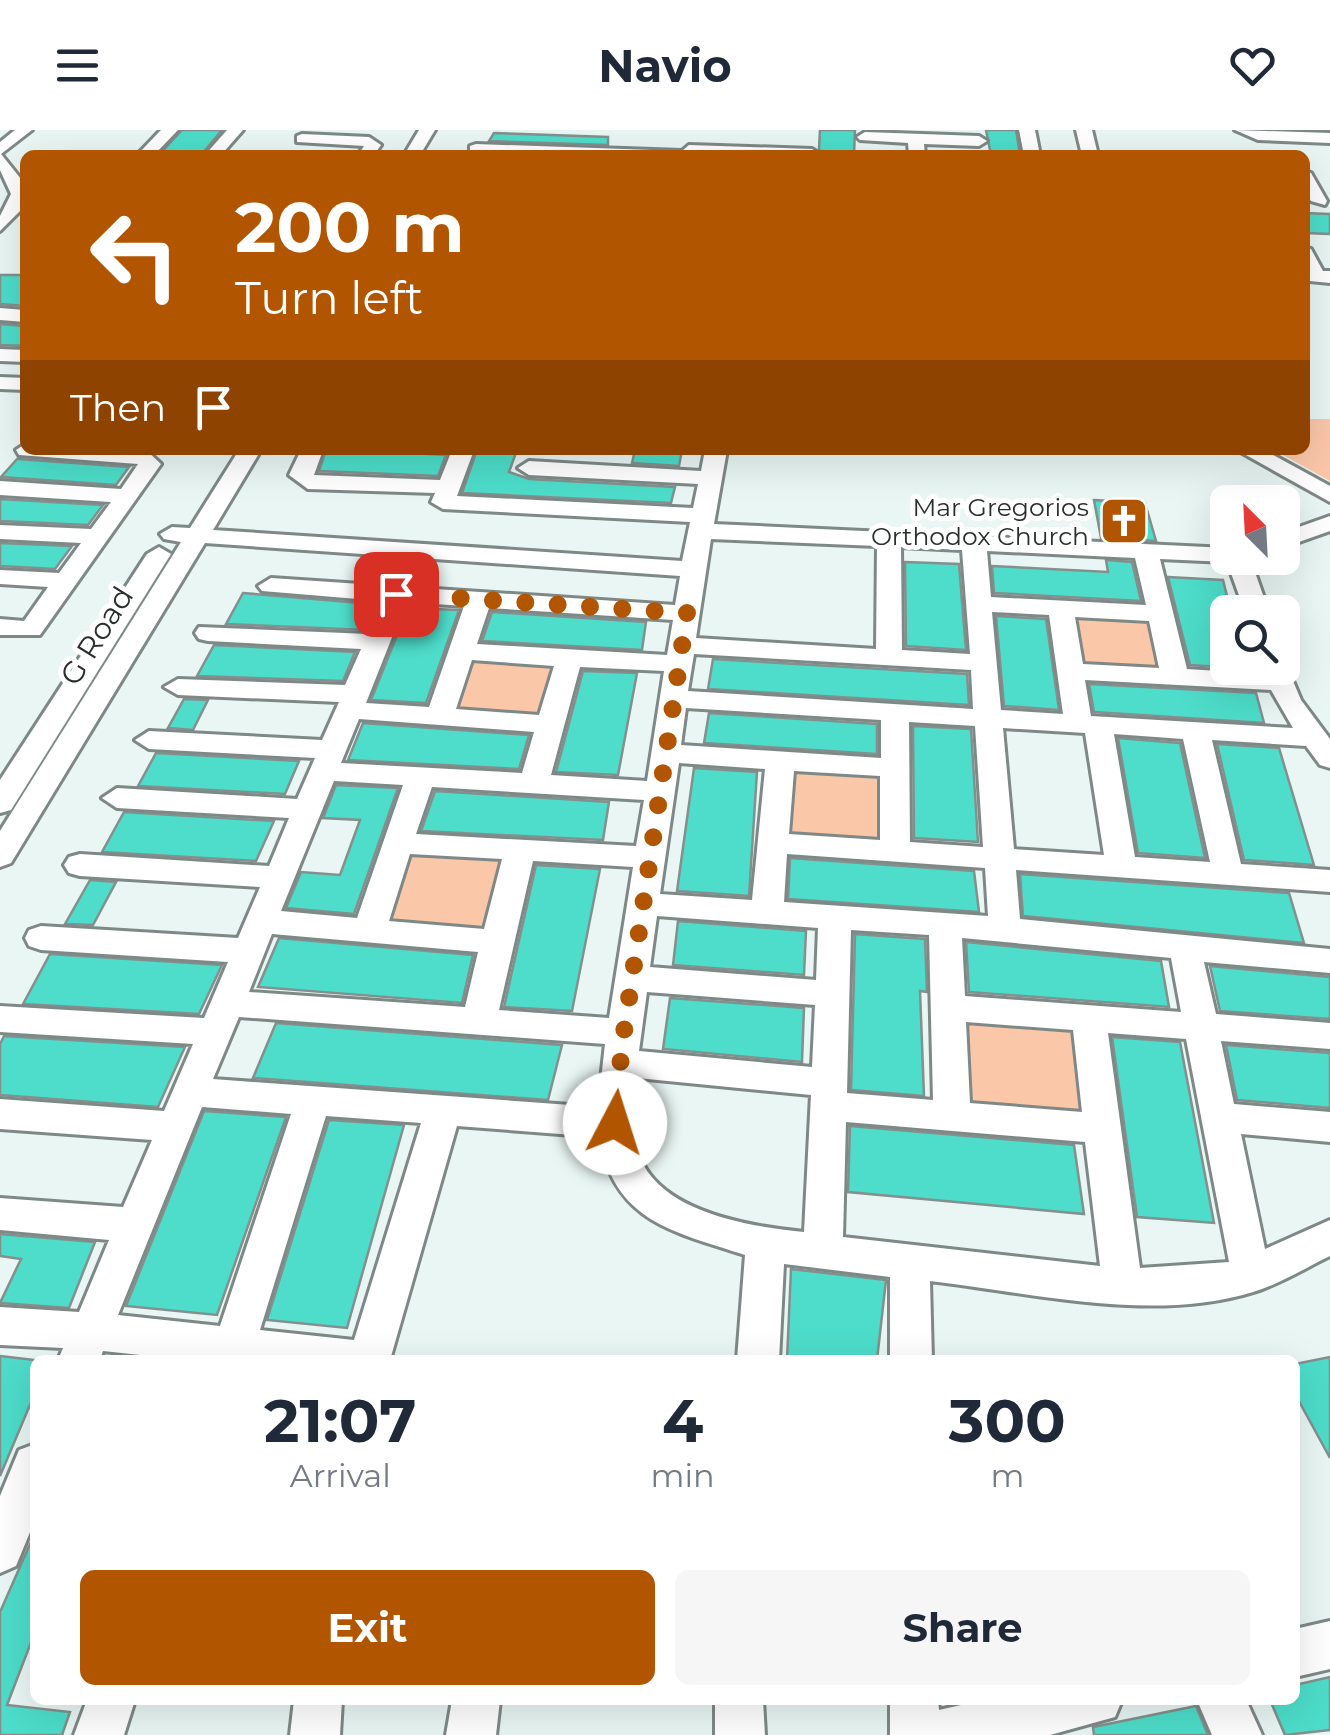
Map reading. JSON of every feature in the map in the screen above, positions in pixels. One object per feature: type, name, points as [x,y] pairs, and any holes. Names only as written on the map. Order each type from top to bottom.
[{"type":"street","points":[[0,150],[24,130]]},
{"type":"street","points":[[150,150],[170,130]]},
{"type":"street","points":[[217,150],[235,130]]},
{"type":"street","points":[[865,134],[916,147],[979,142]]},
{"type":"street","points":[[1236,134],[1330,138]]},
{"type":"street","points":[[305,135],[369,142],[373,145],[370,150]]},
{"type":"street","points":[[0,159],[18,204],[0,226]]},
{"type":"street","points":[[1324,277],[1330,302]]},
{"type":"street","points":[[0,627],[31,629],[150,464],[143,456],[122,455]]},
{"type":"street","name":"G Road","points":[[0,856],[184,535],[224,455]]},
{"type":"street","name":"G Road","points":[[0,803],[184,535],[246,455]]},
{"type":"street","points":[[310,455],[300,475],[308,482],[448,487]]},
{"type":"street","points":[[461,455],[443,502],[507,531],[693,569]]},
{"type":"street","points":[[715,455],[693,569],[622,1048],[615,1123],[622,1164],[640,1190],[671,1214],[765,1245],[1122,1286],[1205,1285],[1251,1275],[1330,1237]]},
{"type":"street","points":[[1257,455],[1330,494]]},
{"type":"street","points":[[507,531],[533,459],[624,462],[712,478]]},
{"type":"street","points":[[0,488],[128,496]]},
{"type":"street","points":[[184,535],[507,531],[704,523],[889,540],[1210,555]]},
{"type":"street","points":[[1300,534],[1330,523]]},
{"type":"street","points":[[0,532],[98,537]]},
{"type":"street","points":[[889,540],[889,657]]},
{"type":"street","points":[[974,544],[1004,929]]},
{"type":"street","points":[[1146,553],[1174,677]]},
{"type":"street","points":[[0,577],[66,581]]},
{"type":"street","points":[[272,586],[479,600],[894,712],[1195,730],[1322,748]]},
{"type":"street","points":[[85,1346],[396,594]]},
{"type":"street","points":[[439,716],[479,600]]},
{"type":"street","points":[[979,604],[1160,614]]},
{"type":"street","points":[[1062,608],[1070,671],[1088,724],[1121,866]]},
{"type":"street","points":[[208,633],[377,642]]},
{"type":"street","points":[[462,651],[569,659],[682,655],[889,657],[984,663]]},
{"type":"street","points":[[534,784],[569,659]]},
{"type":"street","points":[[1070,671],[1210,677]]},
{"type":"street","points":[[1283,685],[1297,713],[1322,748]]},
{"type":"street","points":[[178,687],[352,702],[439,716],[550,724]]},
{"type":"street","points":[[1297,713],[1330,708]]},
{"type":"street","points":[[894,712],[895,851]]},
{"type":"street","points":[[1195,730],[1228,874]]},
{"type":"street","points":[[149,740],[327,760],[421,777],[662,791]]},
{"type":"street","points":[[667,753],[895,768]]},
{"type":"street","points":[[768,912],[780,760]]},
{"type":"street","points":[[369,931],[421,777]]},
{"type":"street","points":[[117,798],[307,809]]},
{"type":"street","points":[[773,842],[1330,881]]},
{"type":"street","points":[[398,843],[651,857]]},
{"type":"street","points":[[478,1021],[520,850]]},
{"type":"street","points":[[80,864],[280,876]]},
{"type":"street","points":[[644,904],[1004,929],[1330,961]]},
{"type":"street","points":[[823,1252],[835,917]]},
{"type":"street","points":[[945,925],[952,1116]]},
{"type":"street","points":[[40,938],[369,931],[496,942]]},
{"type":"street","points":[[1185,948],[1251,1275]]},
{"type":"street","points":[[633,978],[832,994]]},
{"type":"street","points":[[948,1008],[1330,1036]]},
{"type":"street","points":[[0,1019],[478,1021],[952,1116],[1102,1128]]},
{"type":"street","points":[[1088,1019],[1122,1286]]},
{"type":"street","points":[[190,1092],[615,1123]]},
{"type":"street","points":[[234,1346],[313,1101]]},
{"type":"street","points":[[369,1355],[443,1112]]},
{"type":"street","points":[[0,1114],[175,1127]]},
{"type":"street","points":[[1220,1117],[1330,1127]]},
{"type":"street","points":[[0,1214],[134,1225]]},
{"type":"street","points":[[758,1355],[765,1245]]},
{"type":"street","points":[[910,1261],[912,1355]]},
{"type":"street","points":[[0,1326],[85,1346],[234,1346],[320,1355]]},
{"type":"street","points":[[0,1550],[21,1475]]},
{"type":"street","points":[[1300,1652],[1330,1645]]},
{"type":"street","points":[[99,1735],[108,1705]]},
{"type":"street","points":[[315,1735],[318,1705]]},
{"type":"street","points":[[471,1735],[475,1705]]},
{"type":"street","points":[[739,1705],[740,1735]]},
{"type":"street","points":[[914,1705],[915,1735]]},
{"type":"street","points":[[1222,1705],[1237,1735]]},
{"type":"street","points":[[936,1735],[1088,1714]]},
{"type":"shaded area","points":[[1310,419],[1330,419],[1330,481],[1283,455],[1310,455]]},
{"type":"shaded area","points":[[1070,616],[1154,620],[1166,670],[1079,665]]},
{"type":"shaded area","points":[[471,659],[556,664],[543,717],[455,712]]},
{"type":"shaded area","points":[[785,771],[879,776],[880,839],[782,833]]},
{"type":"shaded area","points":[[405,854],[503,860],[486,931],[383,925]]},
{"type":"shaded area","points":[[962,1019],[1074,1027],[1086,1116],[968,1108]]},
{"type":"building","points":[[182,130],[222,130],[205,150],[164,150]]},
{"type":"building","points":[[820,130],[855,130],[854,150],[819,149]]},
{"type":"building","points":[[986,130],[1016,130],[1019,150],[990,150]]},
{"type":"building","points":[[494,133],[608,137],[608,145],[489,141]]},
{"type":"building","points":[[1310,213],[1330,214],[1330,234],[1310,233]]},
{"type":"building","points":[[0,275],[20,275],[20,306],[0,304]]},
{"type":"building","points":[[0,324],[20,326],[20,346],[0,345]]},
{"type":"building","points":[[324,455],[446,455],[438,476],[319,471]]},
{"type":"building","points":[[475,455],[515,455],[509,472],[529,479],[675,487],[671,503],[462,493]]},
{"type":"building","points":[[634,455],[681,455],[679,466],[632,463]]},
{"type":"building","points":[[18,458],[129,467],[116,485],[1,477]]},
{"type":"building","points":[[0,499],[103,505],[88,525],[0,521]]},
{"type":"building","name":"Mar Gregorios Orthodox Church","points":[[1094,500],[1145,503],[1156,541],[1101,538]]},
{"type":"building","points":[[0,543],[72,546],[55,569],[0,566]]},
{"type":"building","points":[[1106,560],[1132,562],[1141,601],[994,593],[992,566],[1108,572]]},
{"type":"building","points":[[905,562],[959,564],[966,650],[906,646]]},
{"type":"building","points":[[1168,577],[1223,580],[1227,595],[1210,595],[1210,667],[1190,665]]},
{"type":"building","points":[[243,593],[376,606],[366,630],[226,624]]},
{"type":"building","points":[[408,608],[459,610],[426,703],[371,700]]},
{"type":"building","points":[[492,612],[646,622],[642,650],[482,641]]},
{"type":"building","points":[[996,616],[1046,619],[1059,710],[1004,706]]},
{"type":"building","points":[[214,645],[355,652],[343,681],[197,676]]},
{"type":"building","points":[[713,659],[967,674],[969,705],[708,689]]},
{"type":"building","points":[[583,671],[637,673],[618,775],[556,772]]},
{"type":"building","points":[[1089,684],[1256,693],[1264,723],[1094,712]]},
{"type":"building","points":[[184,699],[208,700],[193,730],[168,728]]},
{"type":"building","points":[[709,713],[877,724],[877,754],[704,743]]},
{"type":"building","points":[[363,723],[529,735],[519,769],[348,760]]},
{"type":"building","points":[[913,726],[971,729],[978,842],[914,838]]},
{"type":"building","points":[[1118,738],[1180,743],[1205,858],[1138,853]]},
{"type":"building","points":[[1217,744],[1279,748],[1314,865],[1244,860]]},
{"type":"building","points":[[156,753],[299,761],[285,794],[138,786]]},
{"type":"building","points":[[694,768],[757,772],[749,896],[677,891]]},
{"type":"building","points":[[336,785],[398,788],[354,914],[286,908],[301,872],[340,875],[360,820],[323,818]]},
{"type":"building","points":[[435,791],[609,802],[603,840],[421,831]]},
{"type":"building","points":[[124,812],[274,821],[256,861],[102,852]]},
{"type":"building","points":[[790,858],[974,871],[979,912],[788,899]]},
{"type":"building","points":[[536,865],[600,869],[572,1011],[504,1007]]},
{"type":"building","points":[[1020,874],[1289,893],[1304,943],[1023,916]]},
{"type":"building","points":[[90,880],[116,882],[93,925],[65,924]]},
{"type":"building","points":[[678,921],[806,931],[804,975],[673,965]]},
{"type":"building","points":[[855,934],[925,939],[927,992],[920,991],[924,1096],[851,1090]]},
{"type":"building","points":[[279,938],[473,955],[462,1003],[258,987]]},
{"type":"building","points":[[966,942],[1161,961],[1169,1007],[969,992]]},
{"type":"building","points":[[50,954],[222,965],[199,1014],[23,1004]]},
{"type":"building","points":[[1210,966],[1330,977],[1330,1019],[1220,1011]]},
{"type":"building","points":[[670,998],[804,1008],[802,1062],[663,1049]]},
{"type":"building","points":[[276,1023],[562,1045],[548,1100],[253,1078]]},
{"type":"building","points":[[4,1036],[185,1047],[158,1107],[0,1095],[0,1044]]},
{"type":"building","points":[[1112,1037],[1180,1042],[1214,1223],[1137,1217]]},
{"type":"building","points":[[1226,1045],[1330,1053],[1330,1108],[1237,1100]]},
{"type":"building","points":[[204,1111],[286,1117],[217,1315],[126,1306]]},
{"type":"building","points":[[329,1120],[404,1125],[347,1328],[267,1320]]},
{"type":"building","points":[[850,1126],[1074,1145],[1084,1214],[848,1192]]},
{"type":"building","points":[[0,1234],[95,1242],[69,1308],[0,1303],[21,1259],[0,1256]]},
{"type":"building","points":[[791,1269],[886,1280],[878,1355],[787,1355]]},
{"type":"building","points":[[0,1356],[30,1359],[30,1405],[0,1476]]},
{"type":"building","points":[[1330,1357],[1330,1458],[1300,1403],[1300,1363]]},
{"type":"building","points":[[30,1544],[30,1645],[7,1705],[70,1712],[62,1735],[0,1735],[0,1612]]},
{"type":"building","points":[[1330,1677],[1330,1730],[1285,1735],[1272,1705],[1300,1705],[1300,1684]]},
{"type":"building","points":[[1196,1706],[1208,1735],[1094,1735],[1093,1727]]},
{"type":"place","name":"Mar Gregorios Orthodox Church","points":[[1124,521]]},
{"type":"route","points":[[396,594],[687,613],[622,1045],[615,1123]]}]
